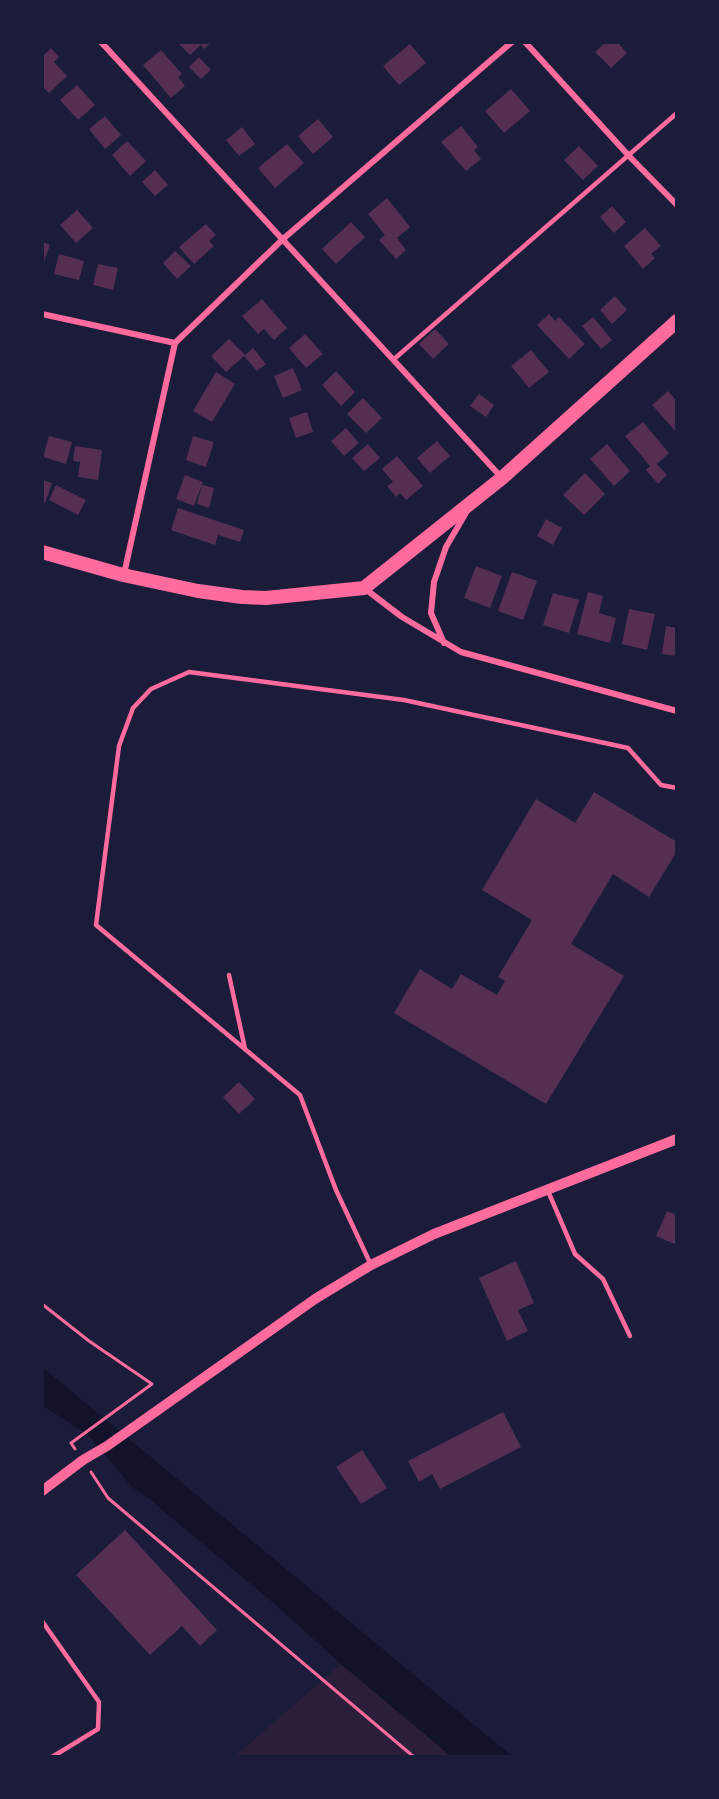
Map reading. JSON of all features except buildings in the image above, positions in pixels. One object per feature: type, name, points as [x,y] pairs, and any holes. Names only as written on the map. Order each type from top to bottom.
[{"type":"main road","points":[[42,552],[123,575],[198,591],[250,597],[266,598],[364,588],[502,478],[677,321]]},
{"type":"street","points":[[123,575],[175,343],[283,239],[512,42]]},
{"type":"street","points":[[525,42],[677,205]]},
{"type":"street","points":[[104,43],[502,478]]},
{"type":"street","points":[[42,314],[175,343]]},
{"type":"street","points":[[444,644],[431,613],[434,582],[446,547],[474,500]]},
{"type":"street","points":[[364,588],[402,617],[461,652],[677,711]]},
{"type":"street","points":[[42,1491],[315,1299],[372,1265],[434,1234],[677,1139]]},
{"type":"lane","points":[[393,360],[677,113]]},
{"type":"lane","points":[[372,1265],[336,1190],[300,1095],[96,925],[119,746],[133,708],[151,689],[189,672],[404,700],[628,748],[661,785],[677,788]]},
{"type":"lane","points":[[229,975],[245,1049]]},
{"type":"lane","points":[[548,1191],[575,1254],[603,1279],[630,1336]]},
{"type":"lane","points":[[42,1621],[99,1702],[98,1729],[52,1757]]},
{"type":"path","points":[[42,1304],[89,1341],[152,1384],[70,1443],[108,1498],[414,1757]]},
{"type":"shaded area","points":[[42,1367],[513,1757],[452,1757],[341,1664],[277,1606],[132,1487],[88,1435],[42,1405]]},
{"type":"shaded area","points":[[341,1664],[452,1757],[234,1757]]}]
